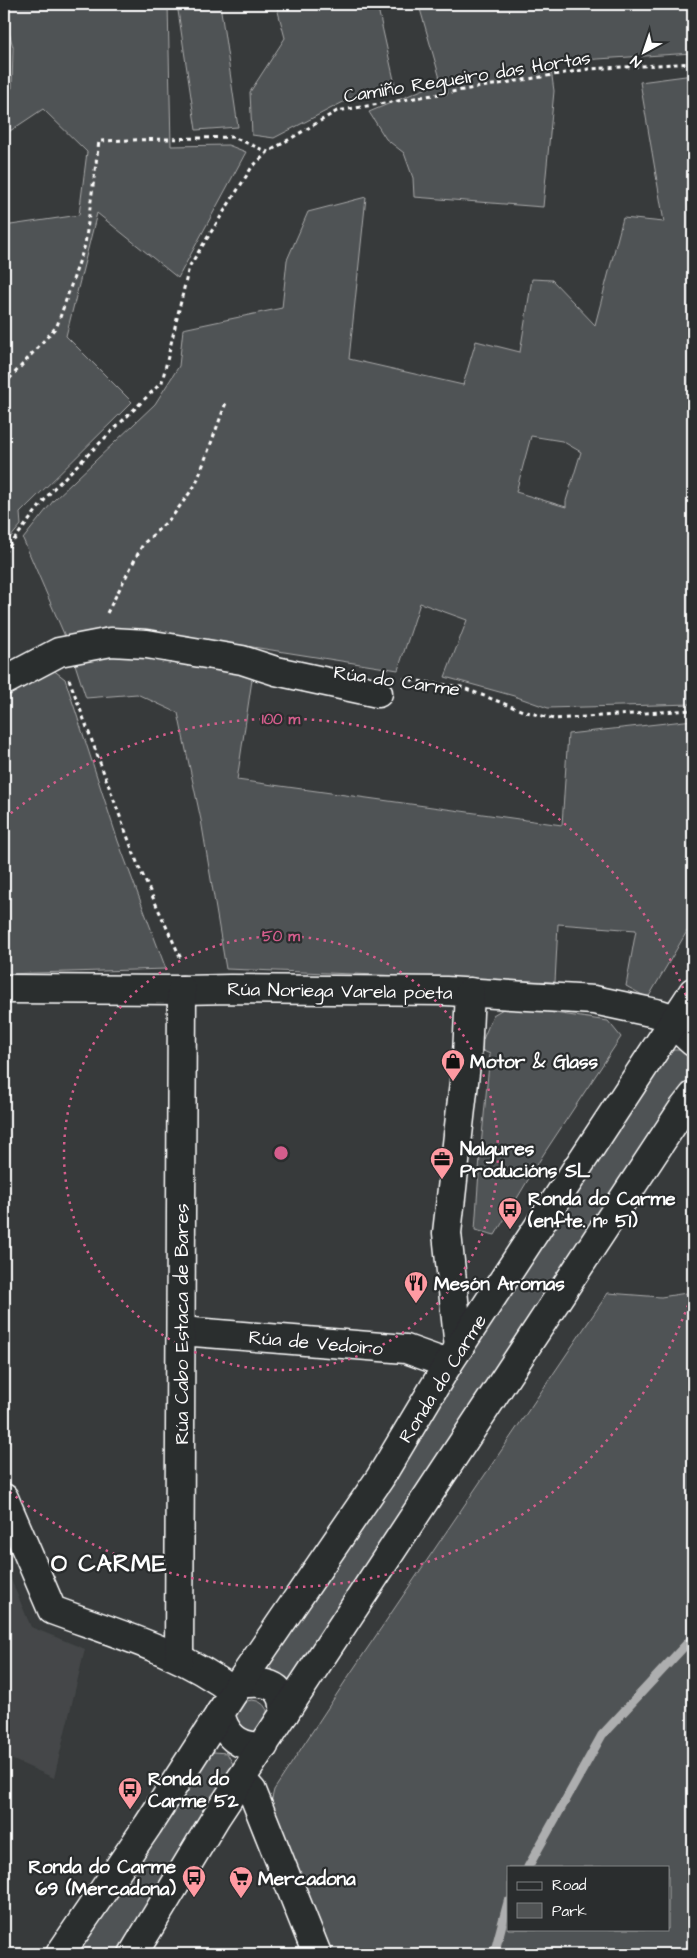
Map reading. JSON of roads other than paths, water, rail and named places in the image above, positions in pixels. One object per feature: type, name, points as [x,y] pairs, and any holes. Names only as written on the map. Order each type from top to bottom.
[{"type":"street","name":"Rúa do Carme","points":[[4,682],[60,652],[111,642],[147,644],[242,660],[276,671],[388,685]]},
{"type":"street","name":"Rúa Noriega Varela poeta","points":[[4,989],[188,990],[230,988],[470,992],[594,1000],[675,1019]]},
{"type":"street","name":"Rúa Cabo Estaca de Bares","points":[[179,1658],[181,1331],[188,990]]},
{"type":"street","points":[[454,1356],[447,1233],[467,1055],[470,992]]},
{"type":"street","name":"Ronda do Carme","points":[[60,1954],[148,1825],[231,1696],[380,1478],[454,1356],[693,992]]},
{"type":"street","points":[[675,1019],[683,1033],[693,1042]]},
{"type":"street","points":[[133,1954],[216,1816],[264,1746],[660,1143],[693,1096]]},
{"type":"street","name":"Rúa de Vedoiro","points":[[181,1331],[406,1349],[454,1356]]},
{"type":"street","points":[[4,1498],[52,1610],[179,1658],[195,1666],[231,1696]]},
{"type":"street","points":[[264,1746],[254,1747],[245,1745],[231,1736],[223,1726],[231,1696],[253,1682],[262,1682],[277,1689],[282,1696],[285,1713]]},
{"type":"street","points":[[241,1779],[252,1791],[317,1954]]},
{"type":"waterway","points":[[529,1866],[602,1735],[693,1637]]},
{"type":"waterway","points":[[494,1954],[507,1906]]},
{"type":"place","name":"Motor & Glass","points":[[453,1082]]},
{"type":"place","name":"Nalgures Producións SL","points":[[442,1180]]},
{"type":"place","name":"Ronda do Carme (enfte. nº 51)","points":[[510,1230]]},
{"type":"place","name":"Mesón Aromas","points":[[416,1304]]},
{"type":"place","name":"Ronda do Carme 52","points":[[130,1810]]},
{"type":"place","name":"Ronda do Carme 69 (Mercadona)","points":[[194,1898]]},
{"type":"place","name":"Mercadona","points":[[241,1899]]},
{"type":"district","name":"O CARME","points":[[109,1563]]}]
